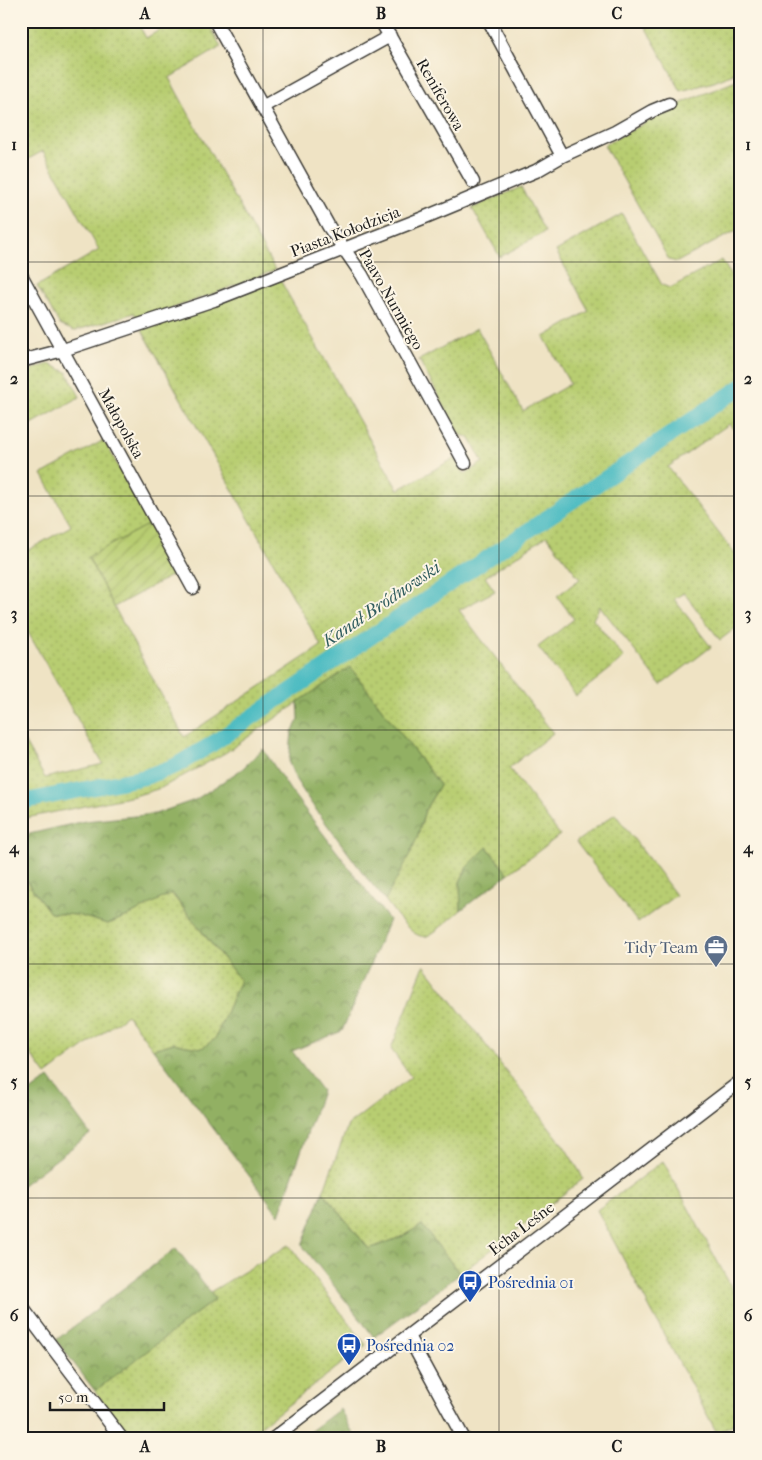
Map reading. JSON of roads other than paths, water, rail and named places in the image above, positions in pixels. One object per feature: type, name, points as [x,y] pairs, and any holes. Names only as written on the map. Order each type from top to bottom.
[{"type":"street","name":"Paavo Nurmiego","points":[[215,21],[329,227],[362,275],[465,463]]},
{"type":"street","name":"Reniferowa","points":[[381,21],[473,182]]},
{"type":"street","points":[[489,21],[562,156]]},
{"type":"street","points":[[262,107],[390,36]]},
{"type":"street","name":"Piasta Kołodzieja","points":[[21,361],[63,350],[214,300],[532,173],[562,156],[616,132],[652,111],[669,104]]},
{"type":"street","name":"Małopolska","points":[[21,275],[193,588]]},
{"type":"street","name":"Echa Leśne","points":[[273,1439],[741,1081]]},
{"type":"street","points":[[21,1306],[122,1439]]},
{"type":"street","points":[[408,1336],[464,1439]]},
{"type":"waterway","name":"Kanał Bródnowski","points":[[21,802],[145,777],[175,766],[209,746],[741,387]]},
{"type":"place","name":"Tidy Team","points":[[716,968]]},
{"type":"place","name":"Pośrednia 01","points":[[470,1303]]},
{"type":"place","name":"Pośrednia 02","points":[[349,1366]]}]
